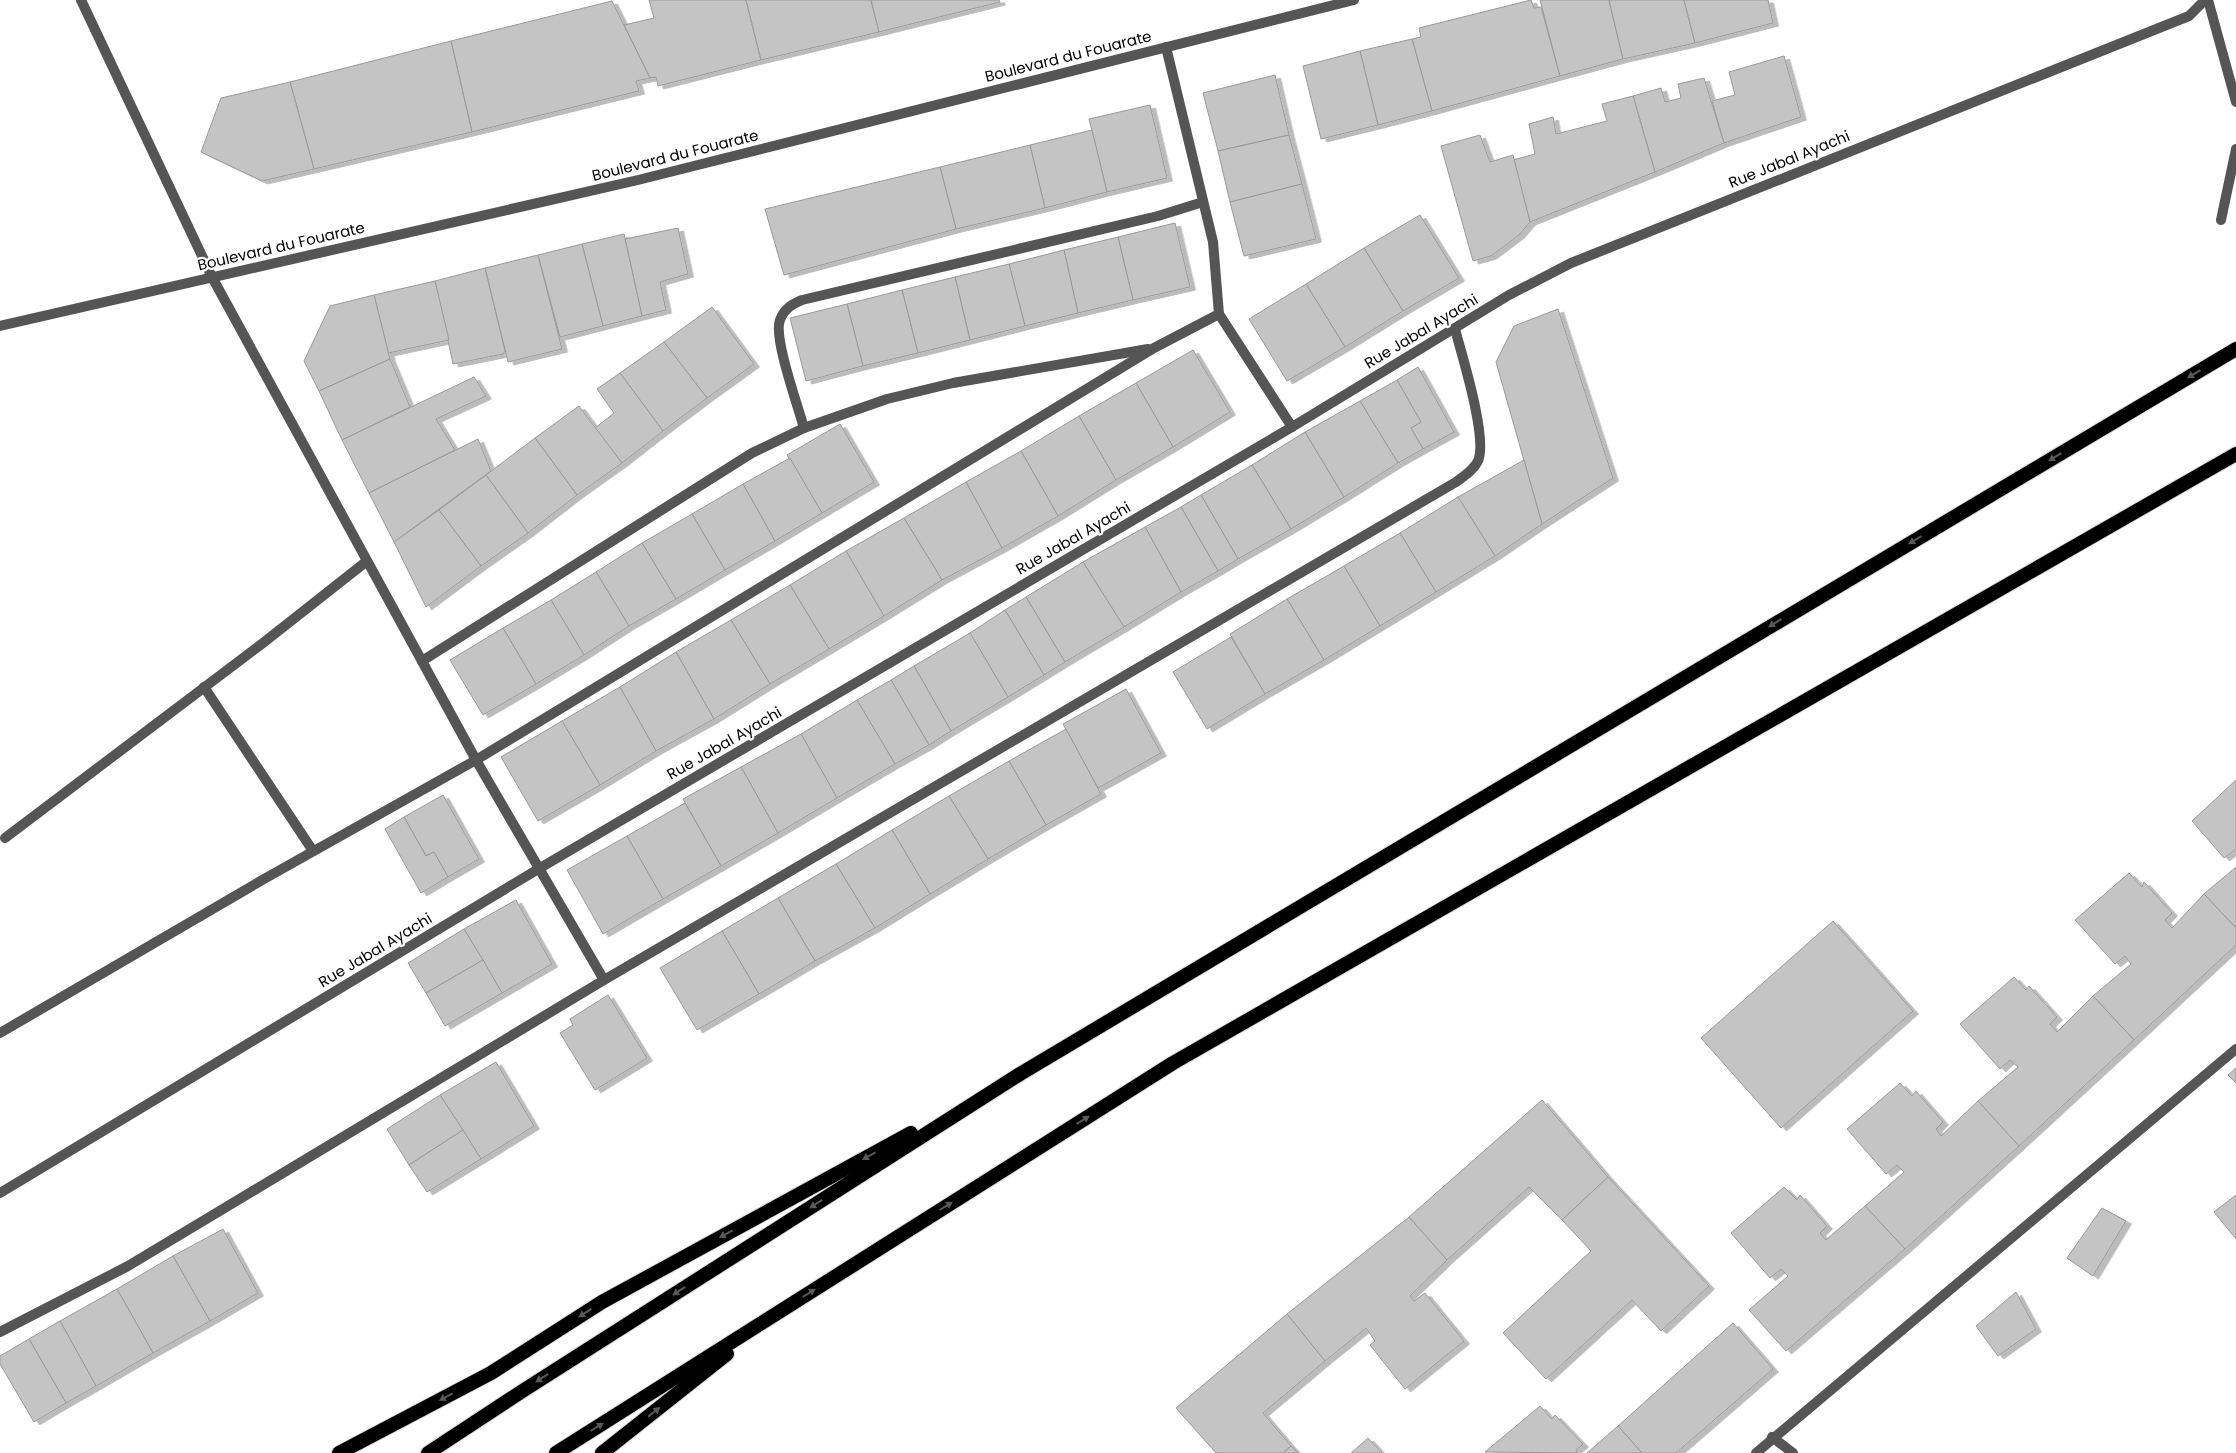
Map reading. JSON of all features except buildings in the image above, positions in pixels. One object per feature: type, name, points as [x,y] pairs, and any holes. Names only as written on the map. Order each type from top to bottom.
[{"type":"highway","points":[[428,1453],[1020,1074],[2236,349]]},
{"type":"highway","points":[[556,1453],[1172,1063],[2236,454]]},
{"type":"highway","points":[[339,1453],[491,1373],[602,1302],[1020,1074]]},
{"type":"highway","points":[[602,1453],[786,1308]]},
{"type":"street","points":[[82,0],[212,277],[476,760],[604,980]]},
{"type":"street","name":"Boulevard du Fouarate","points":[[0,326],[638,180],[1354,0]]},
{"type":"street","points":[[2206,0],[2236,102]]},
{"type":"street","name":"Rue Jabal Ayachi","points":[[0,1193],[540,868],[1292,427],[1509,295],[1571,263],[2189,16],[2206,0]]},
{"type":"street","points":[[1166,46],[1213,242],[1219,314],[1292,427]]},
{"type":"street","points":[[2221,220],[2236,150]]},
{"type":"street","points":[[804,428],[779,340],[779,320],[789,306],[810,298],[1158,216],[1204,202]]},
{"type":"street","points":[[0,1033],[312,851],[476,760],[1154,348],[1219,314]]},
{"type":"street","points":[[0,1332],[128,1266],[604,980],[1447,488],[1471,471],[1478,461],[1480,441],[1455,328]]},
{"type":"street","points":[[422,661],[752,454],[804,428],[887,399],[953,383],[1154,348]]},
{"type":"street","points":[[5,838],[367,561]]},
{"type":"street","points":[[204,687],[312,851]]},
{"type":"street","points":[[1756,1453],[1772,1437],[2236,1049]]},
{"type":"street","points":[[1772,1437],[1793,1453]]}]
